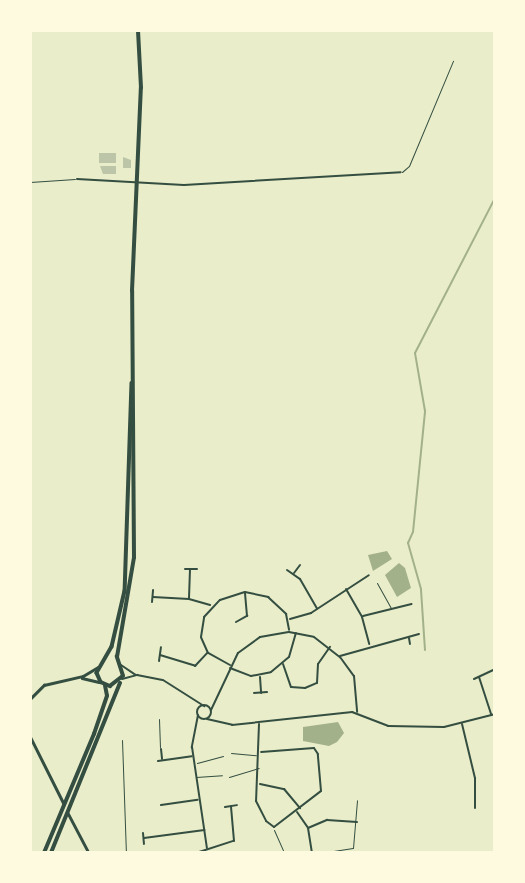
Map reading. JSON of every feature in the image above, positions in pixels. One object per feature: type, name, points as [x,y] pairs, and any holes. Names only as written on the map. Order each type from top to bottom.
[{"type":"highway","points":[[44,853],[107,696],[98,667],[116,636],[127,578],[134,179],[141,88],[138,30]]},
{"type":"highway","points":[[51,853],[121,680],[120,664],[134,558],[132,383]]},
{"type":"highway","points":[[103,662],[120,664]]},
{"type":"highway","points":[[103,683],[121,680]]},
{"type":"street","points":[[77,179],[134,179],[184,185],[401,172]]},
{"type":"street","points":[[293,573],[300,565]]},
{"type":"street","points":[[185,569],[197,569]]},
{"type":"street","points":[[189,599],[190,569]]},
{"type":"street","points":[[287,570],[293,573],[318,609]]},
{"type":"street","points":[[360,573],[363,579]]},
{"type":"street","points":[[289,619],[318,609],[345,587],[369,575]]},
{"type":"street","points":[[345,587],[362,617],[370,645]]},
{"type":"street","points":[[152,602],[153,590]]},
{"type":"street","points":[[236,621],[247,616],[245,592]]},
{"type":"street","points":[[289,632],[289,619],[268,597],[245,592],[229,595],[211,607],[200,629],[208,653],[230,667],[260,676],[283,664],[296,632]]},
{"type":"street","points":[[153,597],[189,599],[211,607]]},
{"type":"street","points":[[404,599],[405,605]]},
{"type":"street","points":[[362,617],[412,604]]},
{"type":"street","points":[[198,726],[211,711],[230,667],[251,642],[289,632],[296,632],[330,647],[340,657],[355,678],[357,713]]},
{"type":"street","points":[[340,657],[370,645],[419,634]]},
{"type":"street","points":[[409,637],[410,644]]},
{"type":"street","points":[[159,661],[161,647]]},
{"type":"street","points":[[283,664],[291,687],[305,688],[317,683],[318,664],[330,647]]},
{"type":"street","points":[[160,655],[195,666],[208,653]]},
{"type":"street","points":[[120,664],[137,675],[171,683],[205,706],[216,720]]},
{"type":"street","points":[[30,699],[44,685],[78,678],[98,667]]},
{"type":"street","points":[[474,679],[495,669]]},
{"type":"street","points":[[121,680],[137,675]]},
{"type":"street","points":[[260,676],[261,693]]},
{"type":"street","points":[[198,713],[206,719],[232,725],[357,713],[388,726],[462,724],[493,715],[479,677]]},
{"type":"street","points":[[78,678],[103,683]]},
{"type":"street","points":[[254,693],[267,692]]},
{"type":"street","points":[[195,701],[198,726],[193,756],[207,848]]},
{"type":"street","points":[[198,713],[214,701]]},
{"type":"street","points":[[259,723],[261,752],[258,756],[258,806],[274,827],[322,790],[317,750],[261,752]]},
{"type":"street","points":[[462,724],[475,778],[475,808]]},
{"type":"street","points":[[30,736],[89,853]]},
{"type":"street","points":[[161,749],[162,760]]},
{"type":"street","points":[[158,761],[193,756]]},
{"type":"street","points":[[258,784],[284,789],[300,808]]},
{"type":"street","points":[[161,805],[200,799]]},
{"type":"street","points":[[168,804],[169,810]]},
{"type":"street","points":[[225,807],[237,805]]},
{"type":"street","points":[[196,853],[234,841],[231,806]]},
{"type":"street","points":[[296,811],[308,828],[312,852]]},
{"type":"street","points":[[308,828],[327,820],[356,822]]},
{"type":"street","points":[[144,838],[204,830]]},
{"type":"street","points":[[143,832],[144,844]]},
{"type":"street","points":[[307,853],[324,852]]},
{"type":"lane","points":[[401,172],[409,166],[453,61]]},
{"type":"lane","points":[[30,182],[77,179]]},
{"type":"lane","points":[[377,583],[391,608]]},
{"type":"lane","points":[[159,719],[161,749]]},
{"type":"lane","points":[[122,740],[126,853]]},
{"type":"lane","points":[[231,753],[258,756]]},
{"type":"lane","points":[[194,764],[223,756]]},
{"type":"lane","points":[[229,777],[259,768]]},
{"type":"lane","points":[[196,777],[222,775]]},
{"type":"lane","points":[[324,852],[353,848],[357,800]]},
{"type":"lane","points":[[274,827],[282,850]]},
{"type":"shaded area","points":[[387,551],[392,559],[373,571],[368,555]]},
{"type":"shaded area","points":[[399,563],[405,568],[411,588],[397,597],[385,575]]},
{"type":"shaded area","points":[[338,722],[344,733],[337,742],[329,746],[303,741],[303,727]]},
{"type":"building","points":[[99,153],[116,153],[116,163],[99,163]]},
{"type":"building","points":[[123,157],[131,160],[131,168],[123,168]]},
{"type":"building","points":[[100,166],[116,166],[116,174],[103,174]]},
{"type":"waterway","points":[[425,650],[421,589],[408,543],[413,532],[425,411],[415,353],[495,198]]}]
